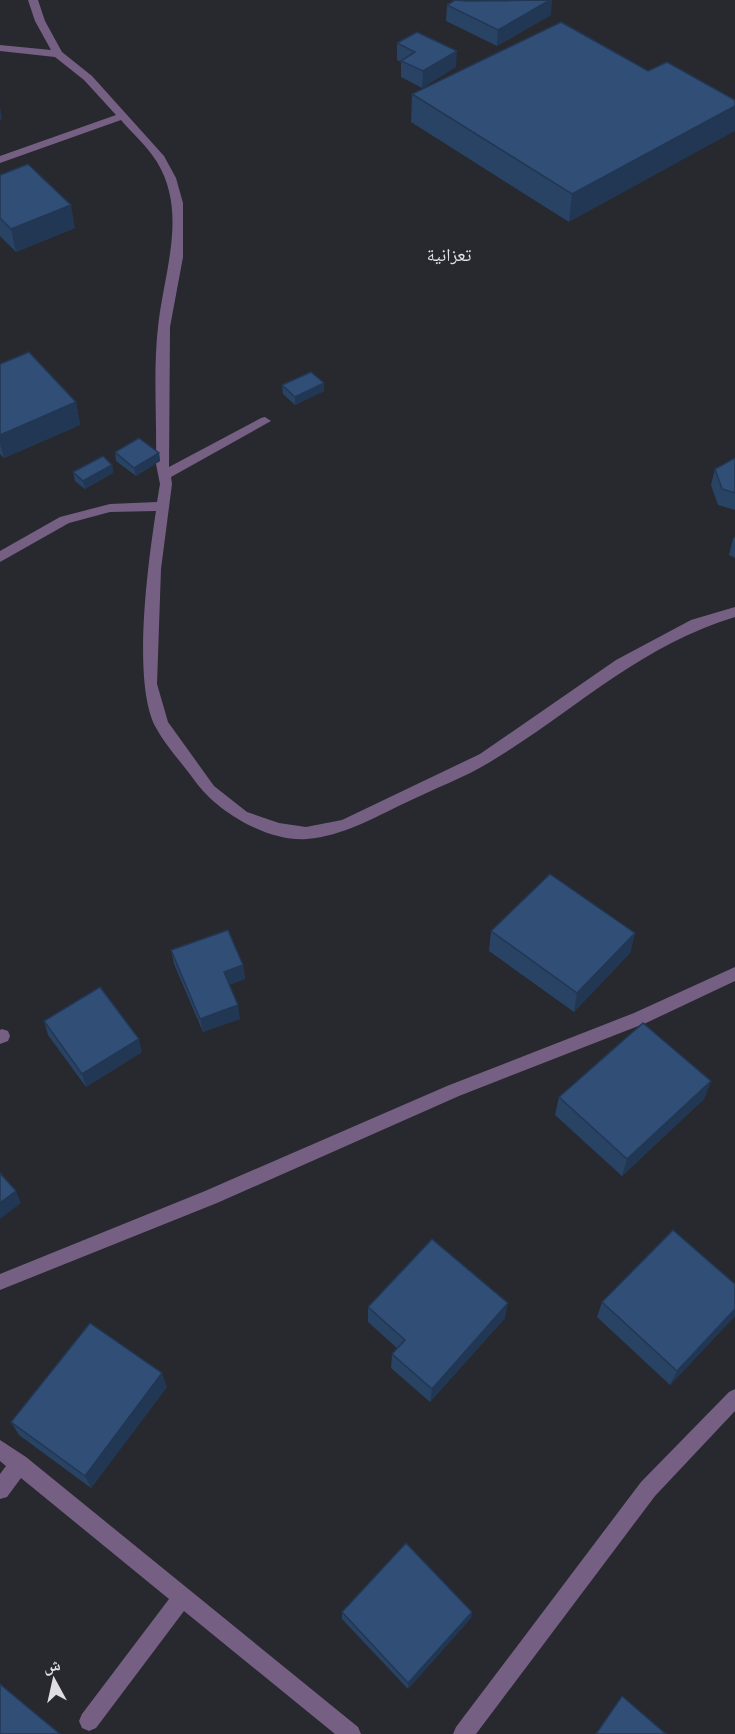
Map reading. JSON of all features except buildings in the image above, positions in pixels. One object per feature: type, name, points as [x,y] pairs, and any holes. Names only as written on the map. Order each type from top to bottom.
[{"type":"street","points":[[33,0],[40,21],[58,54],[88,78],[160,158],[171,178],[178,203],[177,257],[164,327],[162,464],[165,475],[154,569],[150,684],[161,724],[209,790],[242,816],[278,830],[306,833],[345,825],[485,758],[621,664],[696,624],[735,612]]},
{"type":"street","points":[[0,48],[58,54]]},
{"type":"street","points":[[0,160],[123,116]]},
{"type":"street","points":[[165,475],[265,421]]},
{"type":"street","points":[[0,557],[65,520],[110,508],[162,506]]},
{"type":"street","points":[[0,1282],[211,1197],[453,1090],[640,1018],[735,974]]},
{"type":"street","points":[[463,1734],[648,1489],[735,1398]]},
{"type":"street","points":[[0,1449],[351,1734]]},
{"type":"street","points":[[0,1490],[19,1464]]},
{"type":"street","points":[[89,1721],[183,1597]]},
{"type":"district","name":"تعزانية","points":[[449,254]]}]
